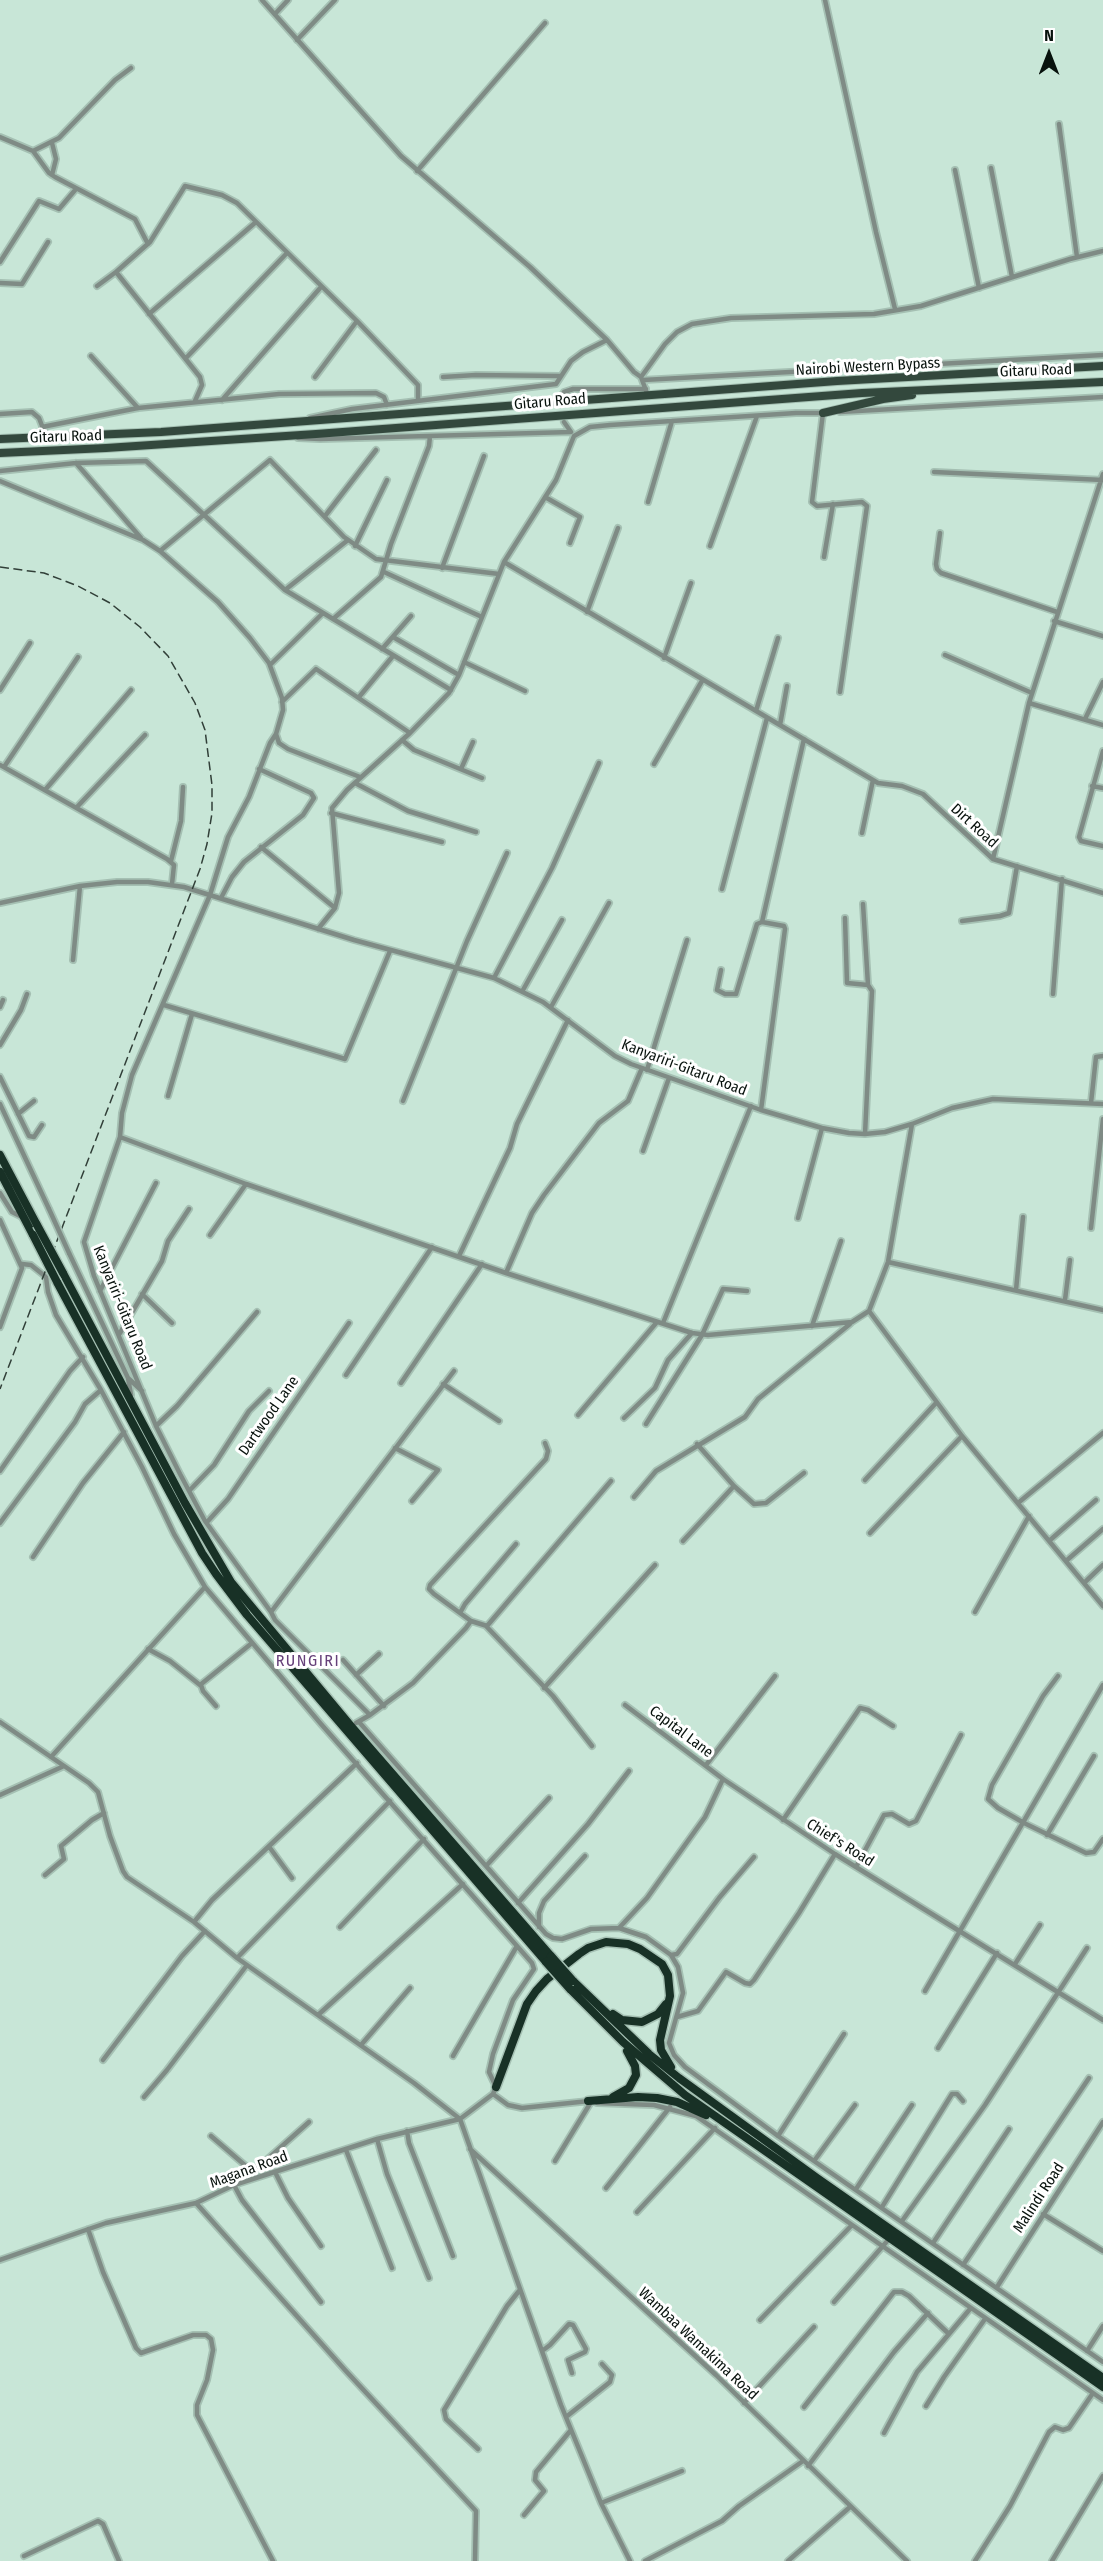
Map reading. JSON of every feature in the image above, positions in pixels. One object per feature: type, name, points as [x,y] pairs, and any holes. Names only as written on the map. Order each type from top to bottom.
[{"type":"highway","points":[[0,1155],[185,1503],[231,1582],[355,1724],[549,1959]]},
{"type":"highway","points":[[0,1172],[202,1553],[233,1598],[572,1985],[590,2010],[625,2049],[635,2066],[634,2082],[621,2094],[610,2098]]},
{"type":"highway","points":[[494,2091],[527,2004],[547,1979],[579,1953],[595,1945],[617,1942],[640,1949],[662,1964],[668,1975],[670,1996],[660,2040],[665,2059],[679,2078]]},
{"type":"highway","points":[[572,1985],[622,2020],[642,2022],[658,2014],[670,1996]]},
{"type":"highway","points":[[590,1998],[679,2078],[1103,2387]]},
{"type":"highway","points":[[590,2010],[685,2096],[750,2141],[798,2182],[886,2242],[1011,2318],[1103,2378]]},
{"type":"highway","points":[[589,2101],[638,2097],[676,2102],[711,2118],[750,2141]]},
{"type":"main road","name":"Nairobi Western Bypass","points":[[634,397],[647,392],[1103,366]]},
{"type":"main road","name":"Gitaru Road","points":[[0,453],[284,436],[620,410],[967,387],[1103,382]]},
{"type":"main road","points":[[823,413],[883,399],[967,387]]},
{"type":"main road","name":"Gitaru Road","points":[[0,439],[283,424],[634,397]]},
{"type":"street","points":[[262,0],[381,135],[417,171],[530,267],[608,340],[634,372],[642,378],[647,392],[567,390],[556,384],[352,408],[283,424]]},
{"type":"street","points":[[275,14],[288,0]]},
{"type":"street","points":[[297,40],[335,0]]},
{"type":"street","points":[[825,0],[895,309]]},
{"type":"street","points":[[417,171],[545,23]]},
{"type":"street","points":[[33,151],[52,143],[74,125],[114,80],[131,68]]},
{"type":"street","points":[[1059,124],[1077,257]]},
{"type":"street","points":[[0,137],[33,151],[52,175],[135,219],[147,244]]},
{"type":"street","points":[[52,143],[56,159],[52,175]]},
{"type":"street","points":[[991,168],[1012,278]]},
{"type":"street","points":[[955,170],[978,288]]},
{"type":"street","points":[[97,286],[147,244],[185,186],[229,198],[357,321],[418,385],[418,401]]},
{"type":"street","points":[[0,262],[39,201],[59,208],[76,189]]},
{"type":"street","points":[[149,314],[256,222]]},
{"type":"street","points":[[0,283],[22,284],[48,242]]},
{"type":"street","points":[[642,378],[665,344],[677,332],[692,324],[731,318],[874,314],[921,306],[1103,251]]},
{"type":"street","points":[[186,358],[287,253]]},
{"type":"street","points":[[116,272],[202,381],[195,401]]},
{"type":"street","points":[[222,400],[321,287]]},
{"type":"street","points":[[315,377],[357,321]]},
{"type":"street","points":[[556,384],[571,361],[583,352],[608,340]]},
{"type":"street","points":[[642,378],[1103,355]]},
{"type":"street","points":[[91,356],[138,408]]},
{"type":"street","points":[[832,381],[836,370]]},
{"type":"street","points":[[442,377],[560,376]]},
{"type":"street","points":[[560,398],[567,390]]},
{"type":"street","points":[[42,427],[138,408],[279,394],[376,393],[384,397],[387,405]]},
{"type":"street","points":[[284,436],[320,439],[572,434],[590,427],[672,421],[1103,397]]},
{"type":"street","points":[[0,414],[32,412],[39,418],[46,436]]},
{"type":"street","points":[[823,413],[811,498],[817,506],[862,502],[867,506],[840,692]]},
{"type":"street","points":[[710,546],[757,416]]},
{"type":"street","points":[[648,502],[672,421]]},
{"type":"street","points":[[564,422],[572,434]]},
{"type":"street","points":[[318,929],[335,908],[339,893],[331,813],[333,806],[360,777],[442,702],[451,690],[504,562],[556,480],[572,434]]},
{"type":"street","points":[[333,619],[377,582],[384,572],[385,562],[429,446],[430,436]]},
{"type":"street","points":[[325,516],[376,450]]},
{"type":"street","points":[[442,568],[484,456]]},
{"type":"street","points":[[160,550],[270,460],[348,540],[372,557],[385,562],[499,574]]},
{"type":"street","points":[[0,471],[76,463],[146,461],[285,590],[451,690]]},
{"type":"street","points":[[76,463],[143,540]]},
{"type":"street","points":[[934,472],[1103,478],[1054,621],[1029,703],[993,859]]},
{"type":"street","points":[[355,546],[387,480]]},
{"type":"street","points":[[0,482],[143,540],[160,550],[189,574],[230,615],[270,665],[279,685],[282,702]]},
{"type":"street","points":[[545,497],[580,517],[570,543]]},
{"type":"street","points":[[824,557],[833,504]]},
{"type":"street","points":[[587,612],[618,528]]},
{"type":"street","points":[[939,533],[936,564],[941,573],[1057,612]]},
{"type":"street","points":[[285,590],[348,540]]},
{"type":"street","name":"Dirt Road","points":[[504,562],[702,681],[872,779],[923,794],[993,859],[1103,893]]},
{"type":"street","points":[[384,572],[482,617]]},
{"type":"street","points":[[663,658],[691,583]]},
{"type":"street","points":[[270,665],[323,613]]},
{"type":"street","points":[[382,649],[411,616]]},
{"type":"street","points":[[1054,621],[1103,636]]},
{"type":"street","points":[[393,637],[459,675]]},
{"type":"street","points":[[756,711],[778,638]]},
{"type":"street","points":[[0,690],[30,643]]},
{"type":"street","points":[[945,655],[1032,693]]},
{"type":"street","points":[[359,697],[393,656]]},
{"type":"street","points":[[78,657],[2,766],[171,861]]},
{"type":"street","points":[[464,662],[525,691]]},
{"type":"street","points":[[282,702],[316,669],[410,733]]},
{"type":"street","points":[[654,764],[702,681]]},
{"type":"street","points":[[1085,719],[1103,682]]},
{"type":"street","points":[[780,725],[787,686]]},
{"type":"street","points":[[45,790],[131,690]]},
{"type":"street","name":"Kanyariri-Gitaru Road","points":[[282,702],[283,710],[276,734],[270,743],[249,797],[228,837],[210,895],[132,1075],[122,1113],[120,1137],[84,1242],[100,1292],[120,1333],[156,1426],[189,1491],[275,1620],[370,1715]]},
{"type":"street","points":[[1029,703],[1103,725]]},
{"type":"street","points":[[722,889],[767,718]]},
{"type":"street","points":[[276,734],[282,746],[360,777]]},
{"type":"street","points":[[77,807],[145,735]]},
{"type":"street","points":[[762,922],[804,739]]},
{"type":"street","points":[[402,740],[414,750],[482,778]]},
{"type":"street","points":[[461,770],[473,741]]},
{"type":"street","points":[[1103,751],[1079,837],[1081,840],[1103,846]]},
{"type":"street","points":[[494,978],[552,868],[599,763]]},
{"type":"street","points":[[221,898],[237,870],[261,847],[303,814],[314,798],[311,793],[259,769]]},
{"type":"street","points":[[861,833],[872,779]]},
{"type":"street","points":[[355,783],[408,811],[476,832]]},
{"type":"street","points":[[1092,786],[1103,788]]},
{"type":"street","points":[[172,884],[174,871],[171,861],[181,821],[183,787]]},
{"type":"street","points":[[331,813],[442,842]]},
{"type":"street","points":[[261,847],[335,908]]},
{"type":"street","points":[[404,1101],[457,967],[507,853]]},
{"type":"street","points":[[962,921],[1009,913],[1017,866]]},
{"type":"street","points":[[1053,993],[1062,879]]},
{"type":"street","name":"Kanyariri-Gitaru Road","points":[[0,903],[80,886],[135,882],[172,884],[390,951],[494,978],[523,990],[550,1007],[615,1056],[669,1078],[761,1110],[822,1128],[865,1134],[885,1132],[952,1108],[993,1099],[1103,1104]]},
{"type":"street","points":[[73,960],[80,886]]},
{"type":"street","points":[[550,1007],[609,903]]},
{"type":"street","points":[[863,904],[867,985]]},
{"type":"street","points":[[845,918],[847,983],[870,986],[873,998],[865,1134]]},
{"type":"street","points":[[523,990],[562,920]]},
{"type":"street","points":[[721,970],[717,990],[725,994],[736,994],[757,924],[762,922],[779,924],[785,929],[761,1110]]},
{"type":"street","points":[[506,1273],[532,1214],[544,1194],[599,1123],[628,1101],[645,1069],[687,940]]},
{"type":"street","points":[[164,1005],[345,1059],[390,951]]},
{"type":"street","points":[[0,1045],[21,1010],[27,994]]},
{"type":"street","points":[[0,1006],[3,1000]]},
{"type":"street","points":[[168,1096],[192,1014]]},
{"type":"street","points":[[459,1256],[510,1148],[517,1124],[568,1020]]},
{"type":"street","points":[[1091,1104],[1096,1057],[1103,1056]]},
{"type":"street","points":[[0,1077],[31,1138],[42,1125]]},
{"type":"street","points":[[643,1151],[669,1078]]},
{"type":"street","points":[[18,1114],[34,1101]]},
{"type":"street","points":[[0,1104],[128,1378],[131,1398]]},
{"type":"street","points":[[578,1415],[660,1322],[691,1258],[751,1106]]},
{"type":"street","points":[[1091,1228],[1103,1119]]},
{"type":"street","points":[[634,1497],[656,1471],[745,1417],[758,1399],[868,1311],[888,1262],[912,1124]]},
{"type":"street","points":[[798,1218],[822,1128]]},
{"type":"street","points":[[120,1137],[246,1184],[506,1273],[692,1333],[702,1335],[852,1322]]},
{"type":"street","points":[[100,1292],[156,1183]]},
{"type":"street","points":[[210,1235],[246,1184]]},
{"type":"street","points":[[0,1193],[12,1212],[24,1218]]},
{"type":"street","points":[[120,1333],[162,1261],[168,1241],[189,1209]]},
{"type":"street","points":[[1016,1290],[1023,1217]]},
{"type":"street","points":[[0,1220],[22,1264],[0,1327]]},
{"type":"street","points":[[813,1326],[841,1241]]},
{"type":"street","points":[[346,1374],[432,1246]]},
{"type":"street","points":[[1065,1300],[1070,1260]]},
{"type":"street","points":[[888,1262],[1103,1310]]},
{"type":"street","points":[[22,1264],[31,1265],[46,1277],[48,1292],[56,1315],[83,1357],[124,1432],[174,1534],[205,1587],[532,1963],[534,1969],[513,2000],[493,2054],[489,2072],[494,2091],[508,2105],[522,2108],[589,2101],[670,2107],[696,2116],[798,2182],[852,2225],[886,2242],[970,2309],[1103,2400]]},
{"type":"street","points":[[401,1383],[482,1264]]},
{"type":"street","points":[[646,1424],[702,1335],[723,1289],[747,1291]]},
{"type":"street","points":[[142,1294],[172,1323]]},
{"type":"street","points":[[868,1311],[962,1436],[1103,1606]]},
{"type":"street","points":[[156,1426],[177,1406],[257,1312]]},
{"type":"street","name":"Dartwood Lane","points":[[208,1521],[228,1499],[349,1323]]},
{"type":"street","points":[[624,1418],[656,1388],[668,1360],[692,1333]]},
{"type":"street","points":[[0,1471],[70,1371],[83,1357]]},
{"type":"street","points":[[271,1612],[454,1371]]},
{"type":"street","points":[[128,1378],[143,1392]]},
{"type":"street","points":[[443,1384],[499,1421]]},
{"type":"street","points":[[0,1523],[75,1422],[85,1404],[101,1390]]},
{"type":"street","points":[[189,1491],[214,1466],[249,1411],[269,1391]]},
{"type":"street","points":[[865,1480],[936,1403]]},
{"type":"street","points":[[33,1557],[83,1483],[124,1432]]},
{"type":"street","points":[[1018,1503],[1103,1433]]},
{"type":"street","points":[[870,1533],[962,1436]]},
{"type":"street","points":[[545,1443],[548,1451],[546,1460],[430,1585],[429,1589],[471,1621],[486,1626],[544,1688],[592,1746]]},
{"type":"street","points":[[698,1444],[751,1502],[761,1504],[804,1473]]},
{"type":"street","points":[[395,1448],[438,1470],[412,1501]]},
{"type":"street","points":[[486,1626],[612,1481]]},
{"type":"street","points":[[683,1541],[734,1486]]},
{"type":"street","points":[[1050,1541],[1096,1500]]},
{"type":"street","points":[[975,1612],[1029,1516]]},
{"type":"street","points":[[1066,1561],[1103,1529]]},
{"type":"street","points":[[460,1613],[480,1585],[516,1544]]},
{"type":"street","points":[[544,1688],[655,1565]]},
{"type":"street","points":[[1084,1583],[1103,1565]]},
{"type":"street","points":[[51,1757],[205,1587]]},
{"type":"street","points":[[471,1621],[420,1676],[384,1706],[355,1724],[539,1927],[553,1938],[562,1939],[591,1929],[619,1928],[646,1938],[671,1955],[678,1967],[683,1993],[669,2038],[674,2055],[685,2067],[814,2162],[1103,2362]]},
{"type":"street","points":[[201,1685],[252,1643]]},
{"type":"street","points":[[148,1649],[170,1661],[191,1680],[201,1685],[203,1691],[216,1706]]},
{"type":"street","points":[[356,1675],[379,1654]]},
{"type":"street","points":[[343,1660],[384,1706]]},
{"type":"street","points":[[706,1765],[775,1676]]},
{"type":"street","points":[[1058,1676],[1043,1696],[988,1796],[989,1802],[1047,1835],[1090,1853],[1103,1839]]},
{"type":"street","points":[[926,1991],[1103,1685]]},
{"type":"street","name":"Capital Lane","points":[[625,1705],[723,1779]]},
{"type":"street","points":[[783,1820],[860,1708],[868,1710],[893,1726]]},
{"type":"street","points":[[0,1722],[98,1792],[110,1836],[127,1877],[194,1922],[237,1958],[361,2045],[460,2119],[519,2291],[566,2417],[601,2503],[628,2560]]},
{"type":"street","points":[[0,1728],[8,1727]]},
{"type":"street","points":[[856,1867],[884,1815],[892,1814],[909,1824],[916,1821],[961,1735]]},
{"type":"street","points":[[1047,1835],[1094,1756]]},
{"type":"street","points":[[194,1922],[212,1900],[270,1848],[357,1763]]},
{"type":"street","points":[[0,1795],[64,1766]]},
{"type":"street","points":[[518,1903],[588,1824],[629,1771]]},
{"type":"street","points":[[619,1928],[647,1898],[705,1817],[723,1779]]},
{"type":"street","name":"Chief's Road","points":[[723,1779],[835,1854],[1103,2020]]},
{"type":"street","points":[[486,1866],[531,1821],[549,1798]]},
{"type":"street","points":[[237,1958],[390,1801]]},
{"type":"street","points":[[45,1875],[64,1859],[61,1846],[104,1813]]},
{"type":"street","points":[[340,1927],[424,1839]]},
{"type":"street","points":[[270,1848],[292,1878]]},
{"type":"street","points":[[676,2017],[698,2011],[726,1972],[745,1983],[750,1984],[754,1980],[800,1913],[835,1854]]},
{"type":"street","points":[[539,1927],[539,1913],[544,1901],[585,1856]]},
{"type":"street","points":[[671,1955],[677,1953],[712,1906],[754,1857]]},
{"type":"street","points":[[318,2015],[463,1884]]},
{"type":"street","points":[[1015,1964],[1040,1925]]},
{"type":"street","points":[[103,2060],[182,1956],[205,1931]]},
{"type":"street","points":[[640,1949],[646,1938]]},
{"type":"street","points":[[453,2056],[517,1946]]},
{"type":"street","points":[[902,2221],[985,2104],[1087,1948]]},
{"type":"street","points":[[938,2048],[997,1953]]},
{"type":"street","points":[[144,2097],[247,1965]]},
{"type":"street","points":[[361,2045],[410,1988]]},
{"type":"street","points":[[778,2136],[844,2034]]},
{"type":"street","points":[[963,2265],[1089,2078]]},
{"type":"street","name":"Magana Road","points":[[0,2260],[88,2229],[196,2203],[234,2185],[377,2139],[460,2119],[494,2091]]},
{"type":"street","points":[[882,2207],[952,2094],[957,2094],[963,2101]]},
{"type":"street","points":[[715,2103],[722,2095]]},
{"type":"street","points":[[555,2161],[589,2101]]},
{"type":"street","points":[[814,2162],[855,2104]]},
{"type":"street","points":[[856,2189],[912,2105]]},
{"type":"street","points":[[606,2188],[670,2107]]},
{"type":"street","points":[[747,2127],[754,2119]]},
{"type":"street","points":[[253,2172],[309,2122]]},
{"type":"street","name":"Malindi Road","points":[[997,2287],[1103,2122]]},
{"type":"street","points":[[637,2212],[715,2128]]},
{"type":"street","points":[[933,2243],[1009,2129]]},
{"type":"street","points":[[407,2131],[453,2256]]},
{"type":"street","points":[[211,2136],[258,2177]]},
{"type":"street","points":[[377,2139],[390,2182],[429,2278]]},
{"type":"street","name":"Wambaa Wamakima Road","points":[[470,2149],[744,2403],[907,2561]]},
{"type":"street","points":[[346,2150],[392,2268]]},
{"type":"street","points":[[275,2172],[288,2198],[321,2246]]},
{"type":"street","points":[[234,2185],[242,2200],[321,2302]]},
{"type":"street","points":[[196,2203],[345,2370],[476,2511],[476,2561]]},
{"type":"street","points":[[1043,2214],[1103,2251]]},
{"type":"street","points":[[760,2320],[852,2225]]},
{"type":"street","points":[[88,2229],[103,2272],[122,2310],[134,2345],[141,2353],[193,2335],[206,2335],[211,2339],[213,2350],[207,2380],[197,2405],[197,2415],[273,2561]]},
{"type":"street","points":[[834,2302],[886,2242]]},
{"type":"street","points":[[478,2449],[446,2419],[444,2410],[507,2306],[519,2291]]},
{"type":"street","points":[[804,2406],[894,2292],[909,2296],[949,2334]]},
{"type":"street","points":[[1003,2331],[1021,2304]]},
{"type":"street","points":[[884,2433],[917,2372],[970,2309]]},
{"type":"street","points":[[808,2466],[894,2352],[928,2313]]},
{"type":"street","points":[[926,2406],[985,2319]]},
{"type":"street","points":[[542,2351],[569,2324],[573,2325],[586,2349],[585,2352],[568,2360],[572,2373]]},
{"type":"street","points":[[1087,2350],[1103,2326]]},
{"type":"street","points":[[744,2403],[814,2327]]},
{"type":"street","points":[[1089,2368],[1097,2358]]},
{"type":"street","points":[[566,2417],[610,2382],[612,2375],[602,2364]]},
{"type":"street","points":[[975,2561],[1011,2506],[1049,2432],[1055,2427],[1063,2430],[1069,2428],[1093,2393]]},
{"type":"street","points":[[524,2515],[544,2491],[535,2480],[536,2472],[571,2430]]},
{"type":"street","points":[[645,2561],[722,2521],[739,2506],[803,2461]]},
{"type":"street","points":[[601,2503],[682,2471]]},
{"type":"street","points":[[1052,2561],[1103,2476]]},
{"type":"street","points":[[788,2561],[850,2507]]},
{"type":"street","points":[[24,2556],[99,2521],[103,2524],[119,2561]]},
{"type":"railway","points":[[0,567],[44,573],[78,586],[110,603],[140,627],[168,656],[195,703],[205,730],[212,785],[212,813],[200,869],[0,1389]]},
{"type":"district","name":"RUNGIRI","points":[[308,1662]]}]
